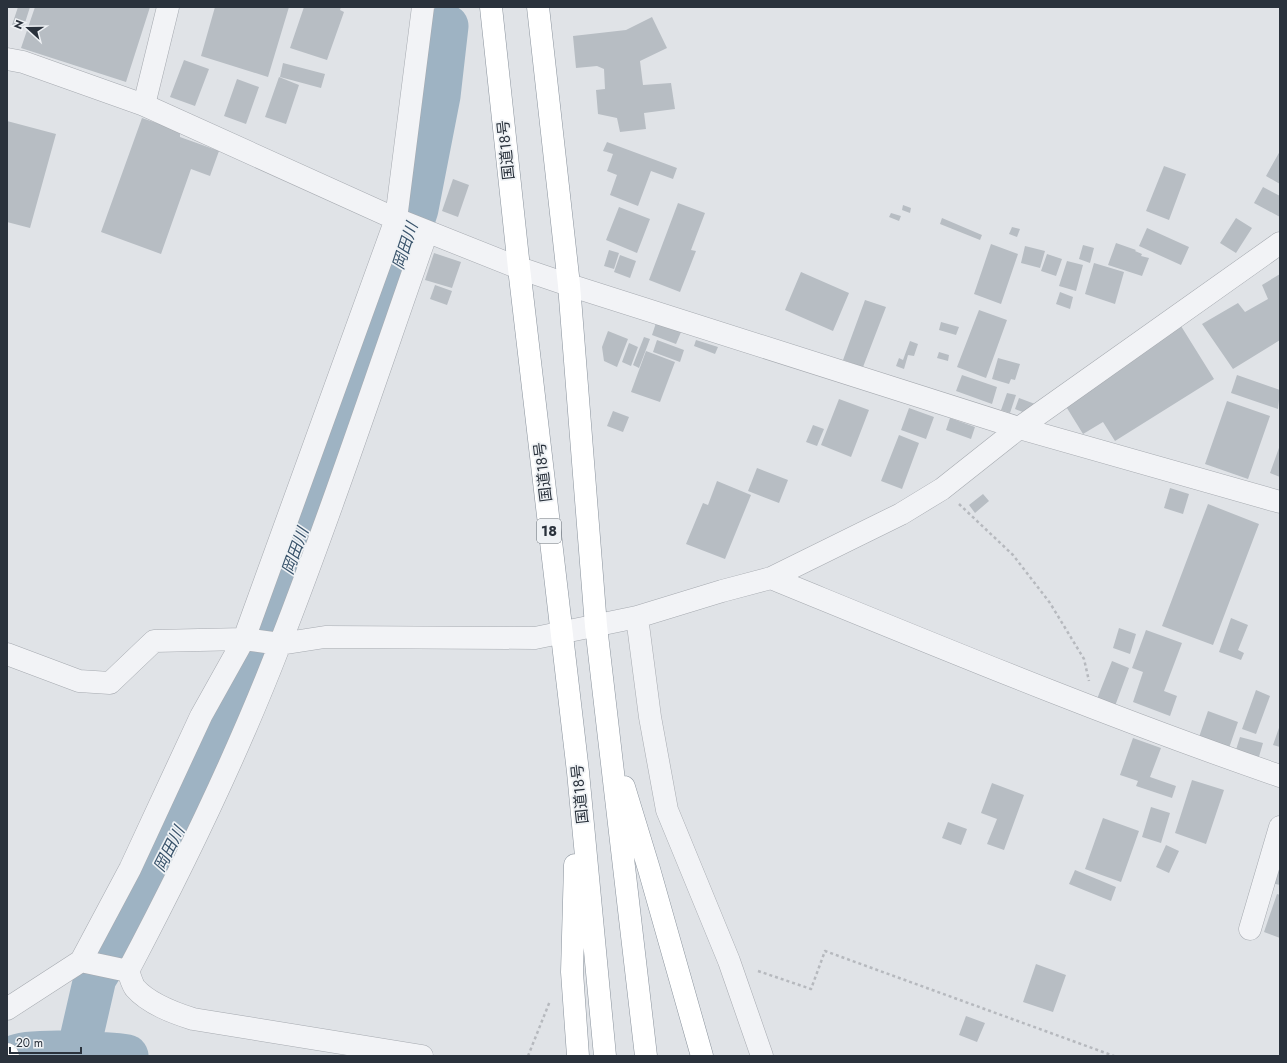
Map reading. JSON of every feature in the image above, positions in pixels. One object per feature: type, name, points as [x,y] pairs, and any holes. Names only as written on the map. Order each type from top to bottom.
[{"type":"highway","name":"国道18号","points":[[491,7],[518,268],[578,772],[605,1056]]},
{"type":"highway","points":[[538,7],[569,285],[596,626],[646,1056]]},
{"type":"highway","points":[[608,737],[649,869],[702,1056]]},
{"type":"highway","points":[[578,772],[572,972],[578,1056]]},
{"type":"street","points":[[144,105],[168,7]]},
{"type":"street","points":[[7,1009],[87,962],[201,716],[247,639],[396,219],[423,7]]},
{"type":"street","points":[[7,59],[23,62],[144,105],[396,219],[518,268],[1019,428],[1280,502]]},
{"type":"street","points":[[123,970],[178,875],[276,644],[357,433],[423,230]]},
{"type":"street","points":[[7,654],[79,681],[110,683],[154,641],[247,639],[276,644],[325,637],[535,638],[637,616],[771,578],[901,514],[942,489],[1019,428],[1280,244]]},
{"type":"street","points":[[771,578],[1199,748],[1280,776]]},
{"type":"street","points":[[637,616],[650,717],[667,810],[729,961],[762,1056]]},
{"type":"street","points":[[1250,929],[1280,827]]},
{"type":"street","points":[[87,962],[123,970],[134,988],[159,1006],[174,1013],[194,1019],[394,1050],[422,1056]]},
{"type":"path","points":[[942,489],[1013,555],[1050,603],[1084,658],[1094,707]]},
{"type":"path","points":[[729,961],[811,988],[824,951],[1114,1056]]},
{"type":"path","points":[[528,1056],[551,998]]},
{"type":"building","points":[[18,7],[30,7],[23,29],[12,25]]},
{"type":"building","points":[[35,7],[150,7],[126,82],[21,48]]},
{"type":"building","points":[[215,7],[289,7],[268,77],[201,56]]},
{"type":"building","points":[[304,7],[341,7],[340,10],[344,12],[327,60],[290,48]]},
{"type":"building","points":[[652,17],[667,48],[640,61],[643,85],[671,83],[675,109],[644,113],[646,129],[620,132],[617,118],[598,114],[596,90],[605,89],[604,69],[597,66],[576,68],[573,36],[626,30]]},
{"type":"building","points":[[184,60],[209,69],[195,106],[170,97]]},
{"type":"building","points":[[283,63],[325,74],[321,88],[280,77]]},
{"type":"building","points":[[279,77],[299,85],[286,124],[265,117]]},
{"type":"building","points":[[237,79],[259,87],[246,124],[224,116]]},
{"type":"building","points":[[142,118],[180,131],[180,137],[219,151],[210,176],[191,169],[161,254],[101,232]]},
{"type":"building","points":[[7,121],[56,134],[30,228],[7,222]]},
{"type":"building","points":[[607,142],[677,168],[673,179],[651,171],[638,206],[610,195],[617,175],[607,171],[613,154],[603,151]]},
{"type":"building","points":[[1280,151],[1280,184],[1266,176]]},
{"type":"building","points":[[1164,166],[1186,174],[1169,220],[1146,211]]},
{"type":"building","points":[[453,179],[469,185],[458,217],[442,211]]},
{"type":"building","points":[[1263,187],[1280,196],[1280,217],[1254,203]]},
{"type":"building","points":[[678,203],[705,213],[691,250],[696,251],[680,292],[649,280]]},
{"type":"building","points":[[903,205],[911,208],[910,213],[902,210]]},
{"type":"building","points":[[619,207],[650,219],[637,253],[606,240]]},
{"type":"building","points":[[891,213],[901,216],[899,221],[889,217]]},
{"type":"building","points":[[942,218],[982,235],[980,240],[940,224]]},
{"type":"building","points":[[1236,218],[1252,228],[1236,253],[1220,243]]},
{"type":"building","points":[[1012,227],[1020,229],[1017,237],[1009,234]]},
{"type":"building","points":[[1147,228],[1189,247],[1181,265],[1139,246]]},
{"type":"building","points":[[1116,243],[1136,250],[1135,251],[1142,254],[1141,256],[1149,258],[1142,276],[1108,265]]},
{"type":"building","points":[[991,244],[1018,254],[1001,304],[974,294]]},
{"type":"building","points":[[1083,245],[1094,248],[1090,263],[1079,259]]},
{"type":"building","points":[[1025,246],[1045,251],[1040,268],[1021,263]]},
{"type":"building","points":[[609,250],[619,253],[614,269],[604,266]]},
{"type":"building","points":[[434,253],[461,262],[452,288],[425,280]]},
{"type":"building","points":[[1047,254],[1062,259],[1056,276],[1041,271]]},
{"type":"building","points":[[620,255],[636,261],[630,278],[614,272]]},
{"type":"building","points":[[1067,261],[1083,265],[1076,291],[1059,286]]},
{"type":"building","points":[[1094,263],[1124,272],[1115,304],[1085,294]]},
{"type":"building","points":[[801,272],[849,293],[833,331],[785,310]]},
{"type":"building","points":[[1280,274],[1280,340],[1233,369],[1202,324],[1238,303],[1245,312],[1268,299],[1262,285]]},
{"type":"building","points":[[435,285],[452,291],[447,305],[430,299]]},
{"type":"building","points":[[1060,292],[1073,297],[1070,309],[1056,304]]},
{"type":"building","points":[[865,300],[886,307],[863,367],[843,360]]},
{"type":"building","points":[[979,310],[1007,320],[986,378],[957,367]]},
{"type":"building","points":[[941,322],[959,327],[956,335],[939,330]]},
{"type":"building","points":[[656,323],[681,332],[676,344],[652,335]]},
{"type":"building","points":[[1181,326],[1214,379],[1115,441],[1103,422],[1083,434],[1062,400]]},
{"type":"building","points":[[608,331],[628,339],[617,367],[604,361],[602,347]]},
{"type":"building","points":[[644,337],[650,339],[639,368],[633,365]]},
{"type":"building","points":[[657,340],[684,350],[680,362],[653,352]]},
{"type":"building","points":[[696,340],[718,347],[715,354],[694,346]]},
{"type":"building","points":[[910,341],[918,344],[914,356],[908,355],[904,369],[896,366],[899,358],[903,360]]},
{"type":"building","points":[[629,343],[638,347],[631,366],[622,362]]},
{"type":"building","points":[[646,351],[675,362],[660,402],[631,392]]},
{"type":"building","points":[[939,352],[949,355],[948,361],[937,358]]},
{"type":"building","points":[[998,358],[1020,364],[1015,380],[1011,379],[1009,384],[992,379]]},
{"type":"building","points":[[962,375],[997,387],[992,404],[956,391]]},
{"type":"building","points":[[1237,375],[1280,390],[1278,409],[1231,393]]},
{"type":"building","points":[[1007,393],[1016,395],[1010,413],[1001,410]]},
{"type":"building","points":[[1019,398],[1035,404],[1031,415],[1015,409]]},
{"type":"building","points":[[839,399],[869,410],[851,457],[821,445]]},
{"type":"building","points":[[1227,401],[1270,416],[1248,479],[1205,464]]},
{"type":"building","points":[[909,408],[934,417],[926,439],[901,430]]},
{"type":"building","points":[[613,411],[629,417],[623,432],[607,426]]},
{"type":"building","points":[[950,418],[975,427],[971,439],[946,430]]},
{"type":"building","points":[[813,425],[824,429],[817,446],[806,442]]},
{"type":"building","points":[[899,435],[919,443],[902,489],[881,481]]},
{"type":"building","points":[[1280,445],[1280,477],[1270,473]]},
{"type":"building","points":[[757,468],[788,480],[779,503],[748,491]]},
{"type":"building","points":[[717,481],[751,495],[725,559],[686,544],[703,503],[708,505]]},
{"type":"building","points":[[1170,488],[1189,494],[1183,514],[1164,508]]},
{"type":"building","points":[[983,494],[989,501],[975,513],[969,505]]},
{"type":"building","points":[[1208,504],[1259,524],[1213,645],[1162,626]]},
{"type":"building","points":[[1231,618],[1248,625],[1238,650],[1244,653],[1241,660],[1219,652]]},
{"type":"building","points":[[1119,628],[1136,634],[1130,654],[1113,648]]},
{"type":"building","points":[[1146,630],[1182,643],[1164,691],[1177,696],[1170,716],[1133,702],[1143,672],[1132,668]]},
{"type":"building","points":[[1112,661],[1129,668],[1115,706],[1097,699]]},
{"type":"building","points":[[1256,690],[1270,696],[1256,734],[1242,729]]},
{"type":"building","points":[[1208,711],[1238,722],[1229,748],[1199,737]]},
{"type":"building","points":[[1280,725],[1280,747],[1273,745]]},
{"type":"building","points":[[1240,737],[1263,743],[1258,760],[1235,753]]},
{"type":"building","points":[[1133,738],[1161,748],[1150,777],[1176,786],[1172,798],[1136,786],[1138,781],[1120,775]]},
{"type":"building","points":[[1192,780],[1224,790],[1206,844],[1175,833]]},
{"type":"building","points":[[992,783],[1024,795],[1004,850],[987,844],[997,819],[981,813]]},
{"type":"building","points":[[1151,807],[1170,813],[1161,843],[1142,837]]},
{"type":"building","points":[[1103,818],[1139,831],[1121,882],[1085,869]]},
{"type":"building","points":[[948,822],[967,829],[961,845],[942,838]]},
{"type":"building","points":[[1166,845],[1179,851],[1169,873],[1156,867]]},
{"type":"building","points":[[1280,857],[1280,885],[1271,883]]},
{"type":"building","points":[[1075,870],[1116,887],[1111,901],[1069,884]]},
{"type":"building","points":[[1277,894],[1280,895],[1280,938],[1264,932]]},
{"type":"building","points":[[1036,964],[1066,975],[1053,1012],[1023,1002]]},
{"type":"building","points":[[966,1016],[985,1023],[977,1042],[959,1035]]},
{"type":"waterway","name":"岡田川","points":[[78,1052],[95,978],[130,921],[175,841],[254,664],[382,316],[417,209],[439,96],[447,26]]},
{"type":"waterway","name":"岡田川","points":[[16,1056],[52,1052],[127,1056]]}]
